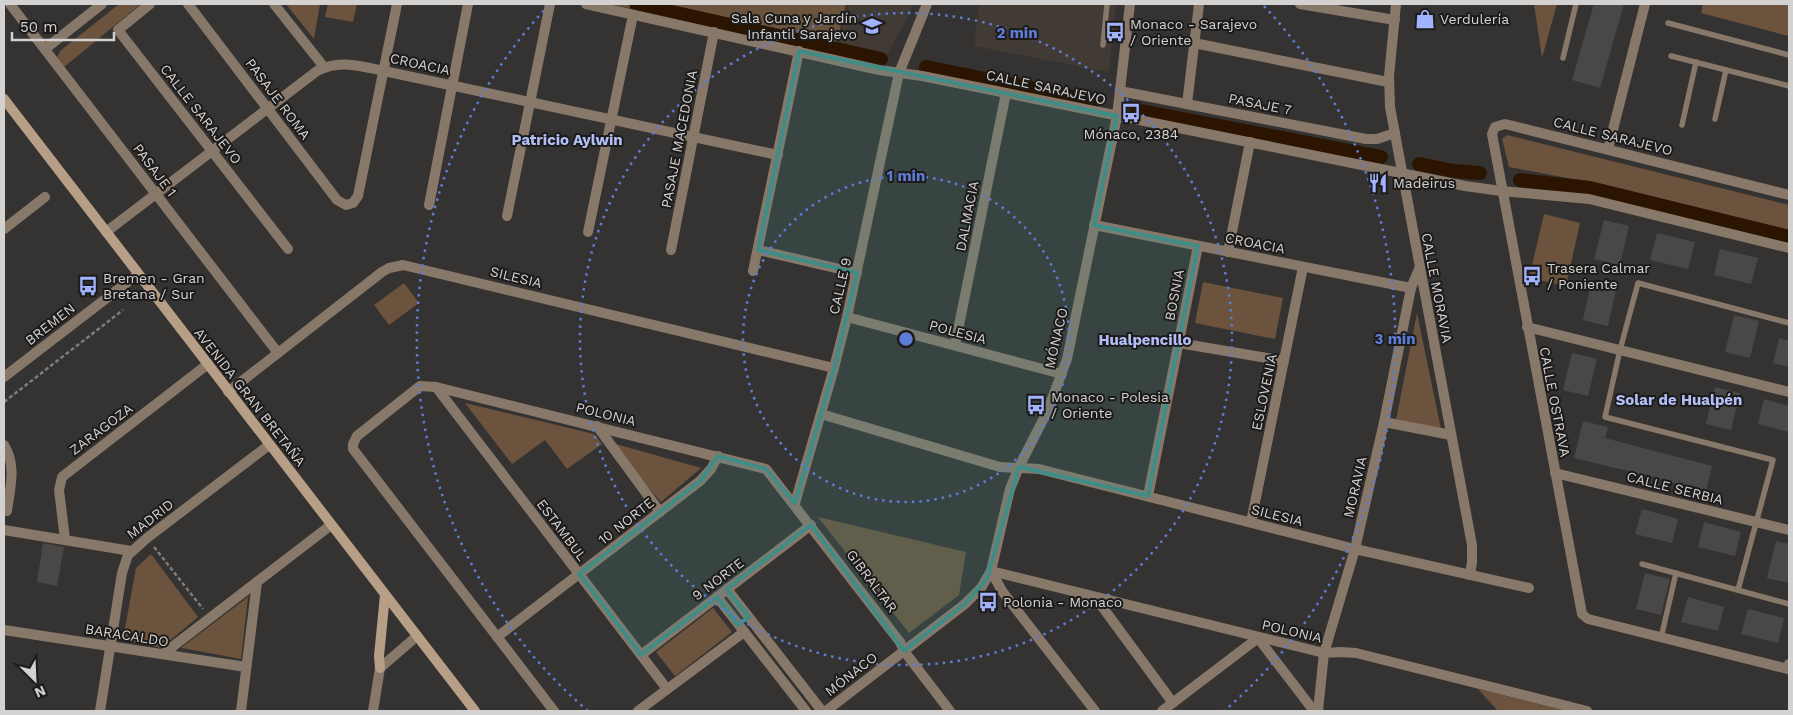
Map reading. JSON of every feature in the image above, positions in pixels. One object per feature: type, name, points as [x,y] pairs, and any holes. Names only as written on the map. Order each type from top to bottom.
[{"type":"main road","name":"AVENIDA GRAN BRETAÑA","points":[[4,100],[475,711]]},
{"type":"main road","points":[[380,668],[379,656],[385,595]]},
{"type":"street","name":"PASAJE 1","points":[[10,4],[278,353]]},
{"type":"street","name":"CALLE SARAJEVO","points":[[150,4],[118,30],[288,249]]},
{"type":"street","name":"PASAJE ROMA","points":[[188,4],[337,200],[342,204],[350,204],[358,196],[384,71]]},
{"type":"street","points":[[274,4],[324,67]]},
{"type":"street","points":[[384,71],[398,4]]},
{"type":"street","points":[[428,205],[468,4]]},
{"type":"street","points":[[507,216],[550,4]]},
{"type":"street","name":"CALLE SARAJEVO","points":[[586,4],[799,52],[1402,173],[1502,191],[1589,199],[1789,248]]},
{"type":"street","name":"CALLE 9","points":[[794,503],[821,414],[847,317],[899,72],[927,4]]},
{"type":"street","name":"MÓNACO","points":[[824,711],[974,596],[987,580],[991,571],[1010,489],[1047,412],[1062,374],[1116,116],[1130,4]]},
{"type":"street","points":[[1187,104],[1199,4]]},
{"type":"street","points":[[1300,4],[1334,7],[1395,20]]},
{"type":"street","name":"CALLE MORAVIA","points":[[1396,4],[1388,82],[1419,268],[1472,545],[1470,575]]},
{"type":"street","points":[[1608,149],[1645,4]]},
{"type":"street","points":[[45,49],[99,5]]},
{"type":"street","points":[[588,232],[633,15]]},
{"type":"street","name":"PASAJE MACEDONIA","points":[[671,250],[714,32]]},
{"type":"street","points":[[1194,43],[1388,82]]},
{"type":"street","points":[[753,271],[799,52]]},
{"type":"street","name":"CROACIA","points":[[106,232],[310,76],[324,67],[346,63],[778,154]]},
{"type":"street","name":"PASAJE 7","points":[[1120,91],[1366,139],[1377,139],[1395,133]]},
{"type":"street","name":"DALMACIA","points":[[955,345],[1006,93]]},
{"type":"street","name":"CALLE SARAJEVO","points":[[1502,191],[1492,134],[1498,125],[1511,125],[1789,195]]},
{"type":"street","points":[[1228,252],[1250,142]]},
{"type":"street","name":"CALLE OSTRAVA","points":[[1502,191],[1584,617],[1661,638]]},
{"type":"street","points":[[4,229],[45,197]]},
{"type":"street","name":"CROACIA","points":[[1094,225],[1411,288]]},
{"type":"street","name":"BOSNIA","points":[[1148,496],[1198,246]]},
{"type":"street","points":[[758,250],[857,273]]},
{"type":"street","name":"SILESIA","points":[[228,392],[382,272],[389,268],[403,265],[834,368]]},
{"type":"street","name":"ESLOVENIA","points":[[1251,522],[1303,266]]},
{"type":"street","name":"MORAVIA","points":[[1316,711],[1324,653],[1355,549],[1384,422],[1411,288],[1419,268]]},
{"type":"street","name":"BREMEN","points":[[4,377],[138,274]]},
{"type":"street","name":"POLESIA","points":[[847,317],[1062,374]]},
{"type":"street","points":[[1527,328],[1789,392]]},
{"type":"street","points":[[1178,343],[1284,361]]},
{"type":"street","name":"ZARAGOZA","points":[[64,539],[59,490],[62,477],[208,364]]},
{"type":"street","points":[[436,387],[420,386],[356,436],[353,449],[554,711]]},
{"type":"street","name":"POLONIA","points":[[436,387],[768,470]]},
{"type":"street","name":"ESTAMBUL","points":[[436,387],[667,689]]},
{"type":"street","name":"SILESIA","points":[[821,414],[1000,468],[1039,469],[1355,549],[1529,588]]},
{"type":"street","points":[[1384,422],[1451,435]]},
{"type":"street","points":[[597,426],[660,512]]},
{"type":"street","points":[[4,445],[12,467],[7,511]]},
{"type":"street","name":"MADRID","points":[[100,711],[122,573],[124,563],[131,551],[269,445]]},
{"type":"street","name":"10 NORTE","points":[[497,637],[700,482],[718,456]]},
{"type":"street","name":"GIBRALTAR","points":[[768,470],[900,642],[904,651],[950,711]]},
{"type":"street","name":"CALLE SERBIA","points":[[1555,473],[1789,530]]},
{"type":"street","points":[[163,654],[331,525]]},
{"type":"street","name":"9 NORTE","points":[[641,655],[811,525]]},
{"type":"street","points":[[4,530],[131,551]]},
{"type":"street","points":[[991,571],[1002,591],[1095,711]]},
{"type":"street","name":"POLONIA","points":[[991,571],[1258,638],[1324,653],[1356,653],[1587,711]]},
{"type":"street","points":[[241,711],[257,582]]},
{"type":"street","points":[[727,589],[824,711]]},
{"type":"street","points":[[1095,596],[1173,703]]},
{"type":"street","points":[[717,597],[806,711]]},
{"type":"street","points":[[638,711],[741,628],[749,616]]},
{"type":"street","name":"BARACALDO","points":[[4,630],[246,667]]},
{"type":"street","points":[[373,711],[380,668],[417,636]]},
{"type":"street","points":[[1162,711],[1258,638],[1316,711]]},
{"type":"street","points":[[1661,638],[1789,668]]},
{"type":"lane","points":[[1102,45],[1107,4]]},
{"type":"lane","points":[[1563,58],[1576,4]]},
{"type":"lane","points":[[1668,23],[1789,55]]},
{"type":"lane","points":[[1671,56],[1789,86]]},
{"type":"lane","points":[[1682,125],[1696,62]]},
{"type":"lane","points":[[1716,119],[1726,70]]},
{"type":"lane","points":[[1738,590],[1773,460],[1605,417],[1638,283],[1789,324]]},
{"type":"lane","points":[[1642,564],[1789,604]]},
{"type":"lane","points":[[1661,638],[1676,573]]},
{"type":"path","points":[[4,402],[123,310]]},
{"type":"path","points":[[147,538],[210,618]]},
{"type":"highlighted area","points":[[799,51],[1117,116],[1094,225],[1198,246],[1148,496],[1019,467],[987,579],[965,604],[904,651],[811,525],[727,589],[749,617],[738,625],[717,597],[641,655],[579,574],[700,481],[718,456],[766,469],[795,503],[834,368],[857,273],[758,250]]},
{"type":"shaded area","points":[[119,4],[141,4],[64,67],[57,58],[60,51]]},
{"type":"shaded area","points":[[286,4],[320,4],[314,39]]},
{"type":"shaded area","points":[[328,4],[357,4],[353,22],[325,17]]},
{"type":"shaded area","points":[[610,4],[846,4],[835,50]]},
{"type":"shaded area","name":"Sala Cuna y Jardín Infantil Sarajevo","points":[[848,4],[914,4],[885,59],[838,47]]},
{"type":"shaded area","points":[[979,4],[1116,4],[1109,72],[974,46]]},
{"type":"shaded area","points":[[1534,4],[1557,4],[1542,58]]},
{"type":"shaded area","points":[[1703,4],[1789,4],[1789,36],[1701,13]]},
{"type":"shaded area","points":[[1507,135],[1789,205],[1789,230],[1593,183],[1509,167],[1502,139]]},
{"type":"shaded area","points":[[1544,214],[1580,223],[1566,286],[1529,278]]},
{"type":"shaded area","points":[[1203,282],[1283,298],[1275,339],[1195,323]]},
{"type":"shaded area","points":[[404,283],[419,303],[389,325],[374,305]]},
{"type":"shaded area","points":[[1417,313],[1441,429],[1396,420]]},
{"type":"shaded area","points":[[465,403],[594,434],[602,444],[567,469],[545,440],[512,464]]},
{"type":"shaded area","points":[[609,442],[701,468],[661,502]]},
{"type":"shaded area","points":[[818,517],[966,552],[959,595],[909,633]]},
{"type":"shaded area","points":[[151,554],[198,617],[161,648],[123,639],[136,568]]},
{"type":"shaded area","points":[[248,597],[241,659],[182,648],[182,647]]},
{"type":"shaded area","points":[[713,608],[732,632],[675,676],[656,652]]},
{"type":"shaded area","points":[[1478,689],[1567,711],[1498,711]]},
{"type":"building","points":[[1594,4],[1624,4],[1600,88],[1572,80]]},
{"type":"building","points":[[1604,220],[1629,226],[1620,265],[1594,259]]},
{"type":"building","points":[[1657,233],[1695,242],[1688,269],[1650,260]]},
{"type":"building","points":[[1720,249],[1758,258],[1751,284],[1714,275]]},
{"type":"building","points":[[1591,283],[1616,289],[1608,326],[1583,320]]},
{"type":"building","points":[[1734,315],[1759,321],[1750,358],[1725,352]]},
{"type":"building","points":[[1779,338],[1789,341],[1789,367],[1773,363]]},
{"type":"building","points":[[1572,353],[1597,359],[1588,396],[1563,390]]},
{"type":"building","points":[[1715,387],[1740,393],[1731,430],[1706,424]]},
{"type":"building","points":[[1764,399],[1789,406],[1789,432],[1758,424]]},
{"type":"building","points":[[1583,421],[1608,427],[1605,438],[1712,466],[1706,491],[1574,458]]},
{"type":"building","points":[[1642,509],[1678,519],[1672,543],[1635,534]]},
{"type":"building","points":[[1704,522],[1741,532],[1735,556],[1698,547]]},
{"type":"building","points":[[1776,541],[1789,544],[1789,583],[1767,578]]},
{"type":"building","points":[[43,543],[64,547],[57,586],[37,582]]},
{"type":"building","points":[[1645,573],[1670,579],[1661,615],[1636,609]]},
{"type":"building","points":[[1688,597],[1724,607],[1718,631],[1681,622]]},
{"type":"building","points":[[1748,609],[1784,618],[1778,643],[1741,634]]},
{"type":"waterway","points":[[636,4],[881,59]]},
{"type":"waterway","points":[[926,67],[1094,101]]},
{"type":"waterway","points":[[1136,110],[1381,157]]},
{"type":"waterway","points":[[1419,164],[1454,171],[1480,173]]},
{"type":"waterway","points":[[1520,180],[1590,188],[1789,237]]},
{"type":"place","name":"Verdulería","points":[[1425,19]]},
{"type":"place","name":"Sala Cuna y Jardín Infantil Sarajevo","points":[[872,26]]},
{"type":"place","name":"Monaco - Sarajevo / Oriente","points":[[1115,32]]},
{"type":"place","name":"Mónaco, 2384","points":[[1131,113]]},
{"type":"place","name":"Madeirus","points":[[1378,183]]},
{"type":"place","name":"Trasera Calmar / Poniente","points":[[1532,276]]},
{"type":"place","name":"Bremen - Gran Bretana / Sur","points":[[88,286]]},
{"type":"place","name":"Monaco - Polesia / Oriente","points":[[1036,405]]},
{"type":"place","name":"Polonia - Monaco","points":[[988,602]]},
{"type":"district","name":"Patricio Aylwin","points":[[567,140]]},
{"type":"district","name":"Hualpencillo","points":[[1145,340]]},
{"type":"district","name":"Solar de Hualpén","points":[[1679,400]]}]
